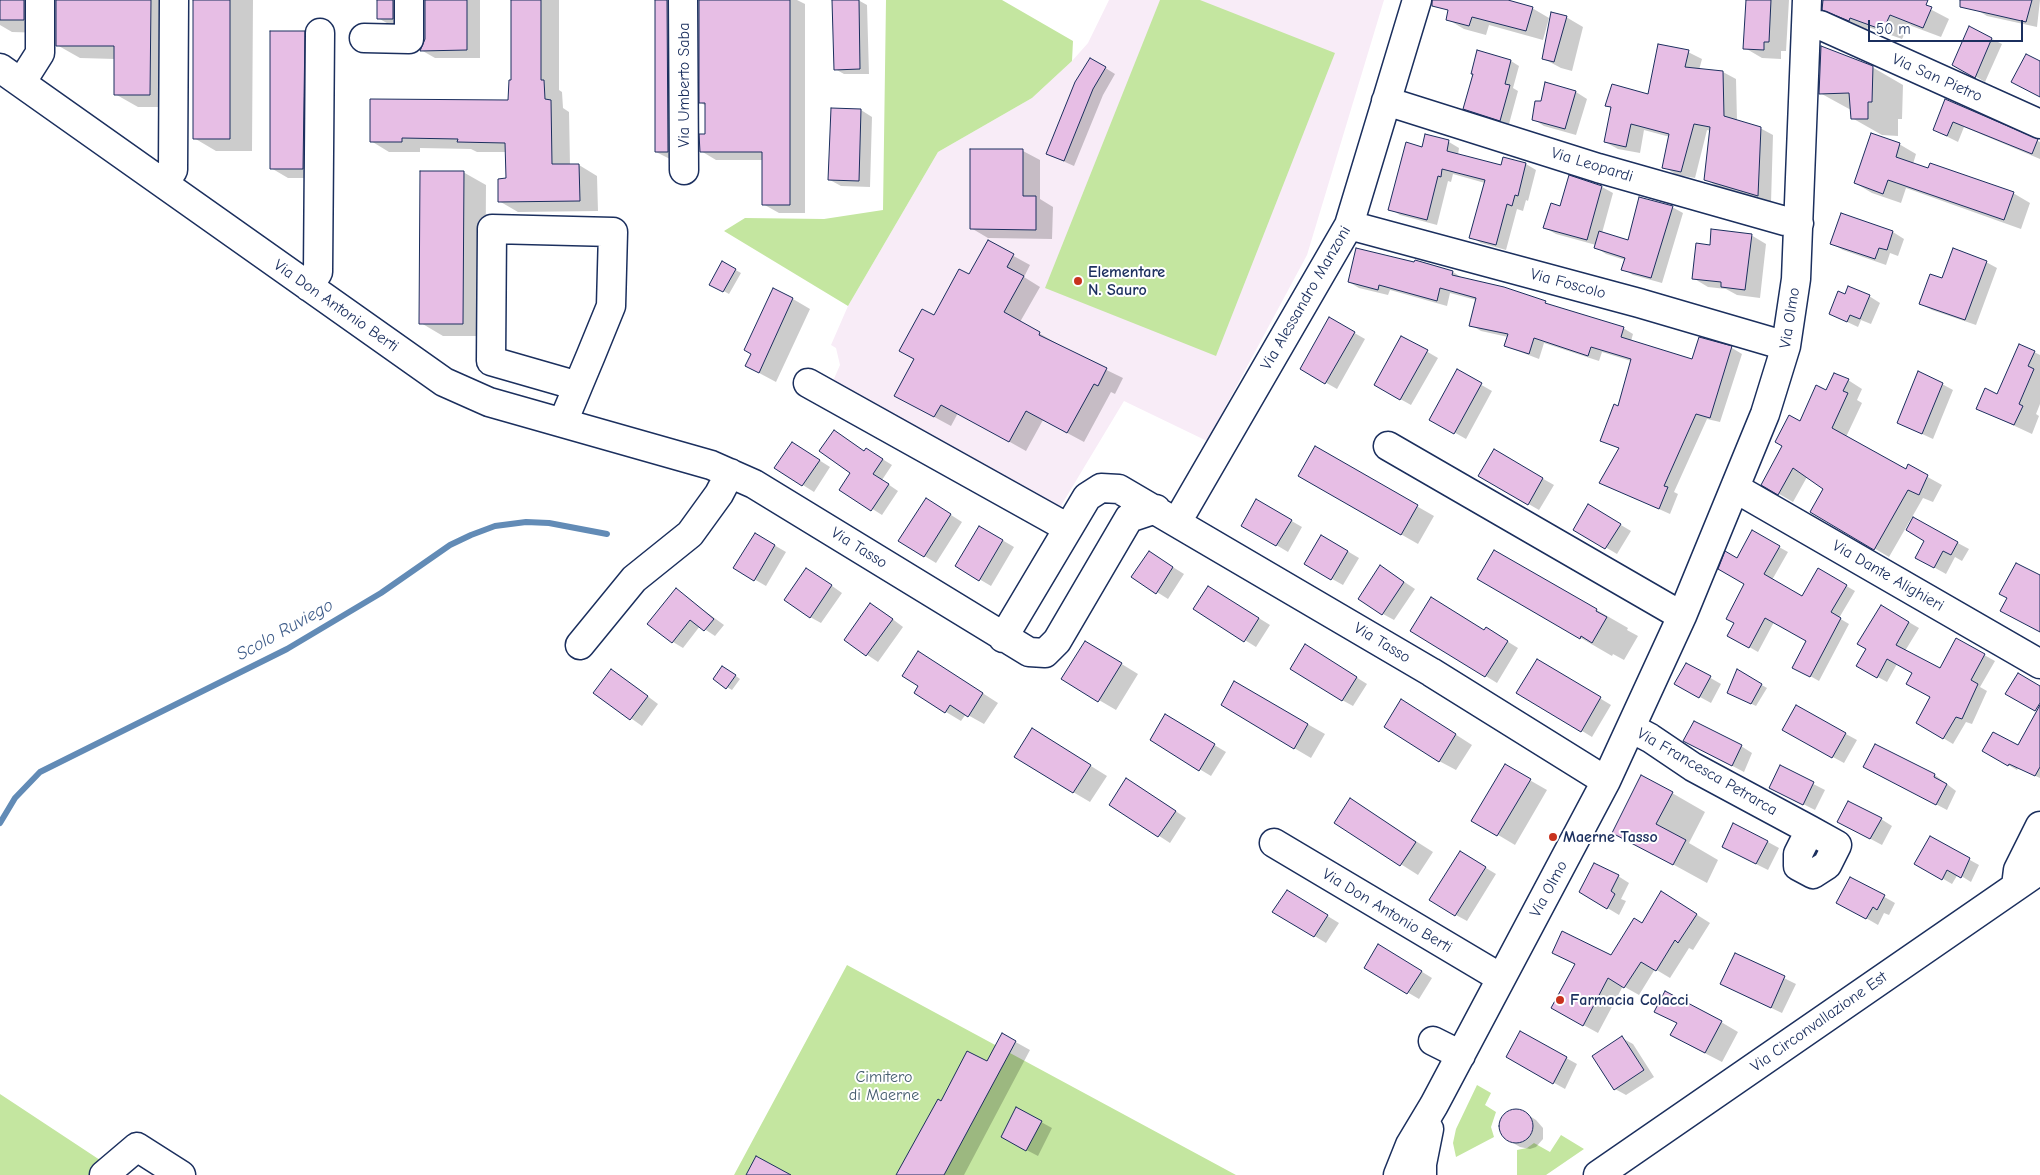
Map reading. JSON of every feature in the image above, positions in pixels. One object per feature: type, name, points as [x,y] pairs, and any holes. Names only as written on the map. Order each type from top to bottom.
[{"type":"street","points":[[10,76],[40,53],[40,0]]},
{"type":"street","points":[[164,184],[173,170],[174,0]]},
{"type":"street","points":[[364,38],[409,39],[409,0]]},
{"type":"street","name":"Via Umberto Saba","points":[[683,0],[684,170]]},
{"type":"street","name":"Via Alessandro Manzoni","points":[[1166,516],[1349,225],[1417,0]]},
{"type":"street","name":"Via San Pietro","points":[[1807,12],[1820,25],[2040,124]]},
{"type":"street","name":"Via Olmo","points":[[1398,1175],[1410,1145],[1461,1055],[1606,781],[1682,616],[1765,414],[1786,346],[1796,279],[1807,12]]},
{"type":"street","points":[[309,287],[318,272],[320,33]]},
{"type":"street","name":"Via Don Antonio Berti","points":[[10,76],[444,382],[489,402],[721,469]]},
{"type":"street","name":"Via Leopardi","points":[[1386,101],[1598,168],[1785,221],[1799,223]]},
{"type":"street","name":"Via Foscolo","points":[[1349,225],[1639,302],[1786,346]]},
{"type":"street","points":[[563,422],[578,386],[611,306],[613,232],[492,229],[491,361],[578,386]]},
{"type":"street","points":[[808,383],[1068,528]]},
{"type":"street","points":[[1388,446],[1682,616]]},
{"type":"street","points":[[580,645],[634,579],[690,534],[719,494],[721,469]]},
{"type":"street","name":"Via Tasso","points":[[721,469],[770,492],[1028,652],[1045,653],[1057,641],[1129,518],[1166,516]]},
{"type":"street","name":"Via Tasso","points":[[1003,638],[1087,497],[1101,488],[1119,489],[1440,678],[1606,781]]},
{"type":"street","name":"Via Dante Alighieri","points":[[1736,488],[2040,664]]},
{"type":"street","name":"Via Francesca Petrarca","points":[[1631,728],[1650,738],[1693,768],[1810,830]]},
{"type":"street","points":[[2016,886],[2018,870],[2040,826]]},
{"type":"street","name":"Via Don Antonio Berti","points":[[1274,843],[1501,978]]},
{"type":"street","name":"Via Circonvallazione Est","points":[[1598,1175],[2040,870]]},
{"type":"street","points":[[1433,1041],[1461,1055]]},
{"type":"street","name":"Via Olmo","points":[[1422,1175],[1434,1105]]},
{"type":"street","name":"Via Olmo","points":[[1427,1139],[1436,1175]]},
{"type":"street","points":[[104,1175],[137,1147],[181,1175]]},
{"type":"shaded area","name":"Elementare N. Sauro","points":[[1109,0],[1384,0],[1307,255],[1207,441],[1124,401],[1056,514],[830,388],[840,365],[836,348],[831,345],[848,306],[938,152],[1032,98],[1072,61],[1088,43]]},
{"type":"green space","points":[[886,0],[1002,0],[1073,41],[1072,61],[1032,98],[938,152],[848,306],[724,231],[745,218],[824,219],[883,210]]},
{"type":"green space","points":[[1160,0],[1200,0],[1335,53],[1216,356],[1045,288]]},
{"type":"green space","name":"Cimitero di Maerne","points":[[847,965],[1236,1175],[734,1175]]},
{"type":"green space","points":[[1477,1085],[1491,1093],[1485,1105],[1496,1112],[1491,1127],[1494,1137],[1456,1157],[1453,1143],[1456,1129]]},
{"type":"green space","points":[[0,1094],[106,1164],[89,1175],[0,1175]]},
{"type":"green space","points":[[1561,1135],[1584,1149],[1546,1175],[1517,1175],[1517,1150],[1527,1148],[1534,1143],[1550,1152]]},
{"type":"building","points":[[0,0],[24,0],[24,20],[0,20]]},
{"type":"building","points":[[56,0],[151,0],[150,95],[114,95],[114,46],[56,46]]},
{"type":"building","points":[[193,0],[230,0],[230,139],[193,139]]},
{"type":"building","points":[[377,0],[393,0],[393,19],[377,19]]},
{"type":"building","points":[[425,0],[467,0],[467,50],[420,51],[425,39]]},
{"type":"building","points":[[511,0],[541,0],[541,80],[544,80],[545,99],[551,100],[552,164],[579,164],[580,201],[498,202],[498,179],[506,178],[505,143],[457,142],[458,139],[402,138],[402,142],[370,142],[370,99],[508,100],[509,80],[511,80]]},
{"type":"building","points":[[655,0],[667,0],[668,152],[655,152]]},
{"type":"building","points":[[699,0],[790,0],[790,205],[762,205],[762,152],[700,152],[699,134],[705,134],[705,103],[699,103]]},
{"type":"building","points":[[832,0],[859,0],[860,69],[834,70]]},
{"type":"building","points":[[1432,0],[1508,0],[1533,7],[1526,31],[1472,17],[1469,26],[1446,20],[1448,10],[1432,6]]},
{"type":"building","points":[[1746,0],[1771,0],[1769,42],[1764,42],[1764,50],[1743,49]]},
{"type":"building","points":[[1823,0],[1928,0],[1926,5],[1932,7],[1923,28],[1890,15],[1883,30],[1850,18],[1849,21],[1822,10]]},
{"type":"building","points":[[1960,0],[2032,0],[2026,22],[1960,7]]},
{"type":"building","points":[[1551,12],[1567,16],[1554,62],[1542,59]]},
{"type":"building","points":[[1969,26],[1992,38],[1975,78],[1952,65]]},
{"type":"building","points":[[270,31],[305,31],[303,169],[270,169]]},
{"type":"building","points":[[1658,44],[1689,50],[1685,67],[1723,71],[1724,116],[1761,127],[1758,196],[1704,180],[1710,127],[1694,124],[1681,172],[1662,168],[1669,134],[1631,124],[1626,147],[1604,142],[1611,107],[1605,106],[1612,84],[1648,94]]},
{"type":"building","points":[[1821,46],[1873,66],[1872,102],[1868,102],[1868,119],[1851,119],[1849,93],[1819,94]]},
{"type":"building","points":[[1477,50],[1511,60],[1505,84],[1510,85],[1500,121],[1463,109],[1473,74],[1471,74]]},
{"type":"building","points":[[2026,54],[2040,61],[2040,97],[2011,82]]},
{"type":"building","points":[[1090,58],[1106,67],[1093,89],[1064,161],[1046,154],[1075,82]]},
{"type":"building","points":[[1545,82],[1576,91],[1565,129],[1532,120],[1535,101],[1541,101]]},
{"type":"building","points":[[1945,99],[2038,139],[2032,154],[1953,122],[1947,136],[1933,130]]},
{"type":"building","points":[[831,108],[861,109],[859,181],[828,180]]},
{"type":"building","points":[[1871,133],[1900,143],[1896,157],[1928,168],[1930,163],[2014,192],[2004,220],[1888,180],[1883,194],[1854,183]]},
{"type":"building","points":[[1425,134],[1449,140],[1447,151],[1501,165],[1503,157],[1526,163],[1518,196],[1515,195],[1512,206],[1507,204],[1496,245],[1469,238],[1485,180],[1442,169],[1441,177],[1438,176],[1427,220],[1388,210],[1406,142],[1422,147]]},
{"type":"building","points":[[970,149],[1023,149],[1023,196],[1036,196],[1036,230],[970,229]]},
{"type":"building","points":[[420,171],[464,171],[463,324],[419,324]]},
{"type":"building","points":[[1569,175],[1602,186],[1587,240],[1543,228],[1551,203],[1560,206]]},
{"type":"building","points":[[1639,197],[1673,206],[1651,278],[1621,270],[1625,258],[1594,248],[1599,231],[1628,240]]},
{"type":"building","points":[[1841,213],[1893,231],[1887,250],[1879,248],[1875,259],[1830,244]]},
{"type":"building","points":[[1711,229],[1752,234],[1745,290],[1721,287],[1721,282],[1692,279],[1696,243],[1710,245]]},
{"type":"building","points":[[988,240],[1014,254],[1007,267],[1024,276],[1004,312],[1040,332],[1039,335],[1107,368],[1098,386],[1094,384],[1067,433],[1026,411],[1009,442],[941,405],[934,417],[894,396],[914,359],[899,351],[922,309],[934,315],[959,269],[969,274]]},
{"type":"building","points":[[1356,248],[1414,262],[1415,260],[1453,271],[1452,275],[1504,287],[1546,301],[1545,303],[1624,327],[1621,337],[1692,359],[1699,337],[1732,346],[1710,418],[1696,414],[1664,486],[1668,487],[1659,509],[1599,483],[1619,448],[1600,441],[1614,404],[1618,406],[1631,359],[1591,347],[1588,356],[1534,338],[1529,354],[1504,346],[1508,334],[1469,326],[1476,298],[1440,288],[1437,301],[1379,285],[1378,290],[1348,282]]},
{"type":"building","points":[[1953,248],[1987,261],[1965,320],[1919,304],[1930,274],[1942,278]]},
{"type":"building","points":[[722,261],[736,269],[723,292],[709,285]]},
{"type":"building","points":[[1848,286],[1870,295],[1860,319],[1850,315],[1847,322],[1829,314],[1838,291],[1845,294]]},
{"type":"building","points":[[773,288],[793,298],[759,373],[745,366],[751,354],[744,350]]},
{"type":"building","points":[[1329,317],[1355,332],[1325,384],[1300,369]]},
{"type":"building","points":[[1401,336],[1428,350],[1400,400],[1374,385]]},
{"type":"building","points":[[2019,344],[2035,351],[2028,366],[2034,369],[2019,404],[2023,406],[2014,425],[1976,409],[1985,388],[1997,394]]},
{"type":"building","points":[[1457,369],[1482,383],[1454,434],[1429,420]]},
{"type":"building","points":[[1918,371],[1943,383],[1922,434],[1897,423]]},
{"type":"building","points":[[1834,373],[1849,379],[1843,391],[1848,393],[1832,428],[1906,469],[1908,464],[1928,475],[1919,495],[1908,490],[1874,550],[1810,512],[1823,489],[1793,468],[1778,495],[1761,485],[1782,446],[1775,442],[1789,415],[1800,421],[1816,385],[1826,390]]},
{"type":"building","points":[[834,430],[864,451],[866,448],[883,459],[873,474],[889,484],[871,511],[839,490],[850,473],[819,451]]},
{"type":"building","points":[[792,442],[820,460],[802,486],[774,468]]},
{"type":"building","points":[[1315,446],[1418,505],[1401,535],[1298,476]]},
{"type":"building","points":[[1494,449],[1543,478],[1528,505],[1478,476]]},
{"type":"building","points":[[926,498],[951,514],[924,557],[898,541]]},
{"type":"building","points":[[1256,499],[1292,520],[1276,546],[1241,526]]},
{"type":"building","points":[[1588,504],[1621,524],[1605,549],[1573,530]]},
{"type":"building","points":[[1913,517],[1958,542],[1951,555],[1943,551],[1934,568],[1915,558],[1924,541],[1906,530]]},
{"type":"building","points":[[979,526],[1003,540],[979,581],[955,566]]},
{"type":"building","points":[[1752,530],[1780,546],[1764,574],[1802,596],[1818,568],[1847,585],[1831,612],[1841,618],[1810,677],[1792,668],[1806,641],[1765,618],[1749,648],[1727,636],[1734,623],[1726,619],[1744,584],[1718,569],[1725,551],[1737,558]]},
{"type":"building","points":[[755,533],[775,545],[754,581],[733,568]]},
{"type":"building","points":[[1321,535],[1348,551],[1331,580],[1304,564]]},
{"type":"building","points":[[1494,550],[1597,609],[1596,611],[1607,617],[1592,643],[1581,636],[1580,639],[1477,579]]},
{"type":"building","points":[[1149,551],[1173,567],[1156,594],[1131,577]]},
{"type":"building","points":[[2016,563],[2040,575],[2040,632],[2000,611],[2007,598],[1999,594]]},
{"type":"building","points":[[1380,565],[1404,582],[1382,615],[1358,599]]},
{"type":"building","points":[[806,568],[832,585],[810,618],[784,600]]},
{"type":"building","points":[[1208,586],[1259,618],[1244,642],[1193,609]]},
{"type":"building","points":[[676,588],[714,619],[704,631],[690,620],[672,643],[647,624]]},
{"type":"building","points":[[1431,597],[1484,630],[1486,627],[1508,641],[1485,677],[1410,631]]},
{"type":"building","points":[[870,603],[893,619],[866,656],[844,640]]},
{"type":"building","points":[[1881,605],[1909,622],[1896,645],[1940,668],[1956,638],[1985,654],[1971,680],[1978,684],[1962,719],[1956,717],[1943,739],[1916,723],[1930,697],[1906,684],[1912,673],[1887,659],[1877,678],[1856,666],[1866,649],[1857,644]]},
{"type":"building","points":[[1085,641],[1122,663],[1098,702],[1061,679]]},
{"type":"building","points":[[1305,644],[1357,677],[1342,701],[1290,669]]},
{"type":"building","points":[[918,651],[983,693],[968,717],[950,705],[945,713],[914,693],[918,686],[902,676]]},
{"type":"building","points":[[1537,659],[1601,697],[1581,732],[1516,693]]},
{"type":"building","points":[[1686,663],[1711,676],[1699,698],[1674,684]]},
{"type":"building","points":[[722,666],[736,675],[726,689],[713,679]]},
{"type":"building","points":[[611,669],[648,696],[630,720],[593,693]]},
{"type":"building","points":[[1737,669],[1762,684],[1751,704],[1727,693]]},
{"type":"building","points":[[2018,673],[2040,686],[2040,703],[2035,711],[2005,694]]},
{"type":"building","points":[[1234,681],[1308,724],[1294,749],[1221,705]]},
{"type":"building","points":[[1401,699],[1456,734],[1439,762],[1384,727]]},
{"type":"building","points":[[1796,705],[1846,733],[1832,758],[1782,730]]},
{"type":"building","points":[[2040,705],[2040,767],[2035,776],[2009,764],[2008,766],[1982,751],[1993,732],[2018,745]]},
{"type":"building","points":[[1165,714],[1215,744],[1199,771],[1150,740]]},
{"type":"building","points":[[1694,721],[1742,745],[1732,766],[1683,741]]},
{"type":"building","points":[[1032,728],[1091,765],[1073,793],[1014,757]]},
{"type":"building","points":[[1875,744],[1935,774],[1934,777],[1947,784],[1936,805],[1863,767]]},
{"type":"building","points":[[1505,764],[1531,779],[1497,836],[1471,821]]},
{"type":"building","points":[[1780,765],[1814,782],[1803,805],[1769,788]]},
{"type":"building","points":[[1641,775],[1673,792],[1656,824],[1686,840],[1673,865],[1612,833]]},
{"type":"building","points":[[1126,778],[1176,811],[1158,837],[1109,805]]},
{"type":"building","points":[[1350,798],[1416,842],[1400,866],[1334,823]]},
{"type":"building","points":[[1848,801],[1882,818],[1870,839],[1837,822]]},
{"type":"building","points":[[1733,823],[1768,841],[1756,864],[1722,847]]},
{"type":"building","points":[[1930,836],[1970,858],[1961,878],[1947,870],[1942,880],[1914,864]]},
{"type":"building","points":[[1460,851],[1486,867],[1455,916],[1429,900]]},
{"type":"building","points":[[1594,863],[1619,875],[1611,891],[1615,894],[1607,909],[1579,892]]},
{"type":"building","points":[[1850,877],[1885,895],[1877,910],[1873,907],[1866,919],[1836,903]]},
{"type":"building","points":[[1287,890],[1328,915],[1314,937],[1272,912]]},
{"type":"building","points":[[1661,891],[1697,914],[1678,943],[1675,940],[1656,971],[1641,962],[1624,988],[1608,978],[1583,1026],[1551,1008],[1575,964],[1552,953],[1562,931],[1611,955],[1634,918],[1642,923]]},
{"type":"building","points":[[1378,944],[1422,971],[1407,994],[1364,968]]},
{"type":"building","points":[[1735,953],[1785,976],[1771,1008],[1720,984]]},
{"type":"building","points":[[1665,991],[1722,1021],[1705,1053],[1670,1035],[1677,1023],[1654,1012]]},
{"type":"building","points":[[1520,1031],[1567,1057],[1553,1084],[1506,1057]]},
{"type":"building","points":[[1002,1033],[1016,1041],[944,1175],[896,1175],[938,1099],[941,1101],[967,1051],[987,1061]]},
{"type":"building","points":[[1622,1036],[1644,1070],[1614,1090],[1592,1056]]},
{"type":"building","points":[[1016,1107],[1042,1121],[1026,1151],[1001,1137]]},
{"type":"building","points":[[1516,1109],[1523,1110],[1528,1114],[1532,1119],[1532,1133],[1528,1138],[1523,1142],[1516,1143],[1509,1142],[1504,1138],[1500,1133],[1499,1126],[1500,1119],[1504,1114],[1509,1110]]},
{"type":"building","points":[[756,1156],[791,1175],[746,1175]]},
{"type":"waterway","name":"Scolo Ruviego","points":[[0,823],[15,798],[40,772],[287,649],[381,593],[450,545],[471,535],[495,526],[526,522],[549,523],[607,534]]},
{"type":"place","name":"Elementare N. Sauro","points":[[1078,281]]},
{"type":"place","name":"Maerne Tasso","points":[[1553,837]]},
{"type":"place","name":"Farmacia Colacci","points":[[1560,1000]]}]
